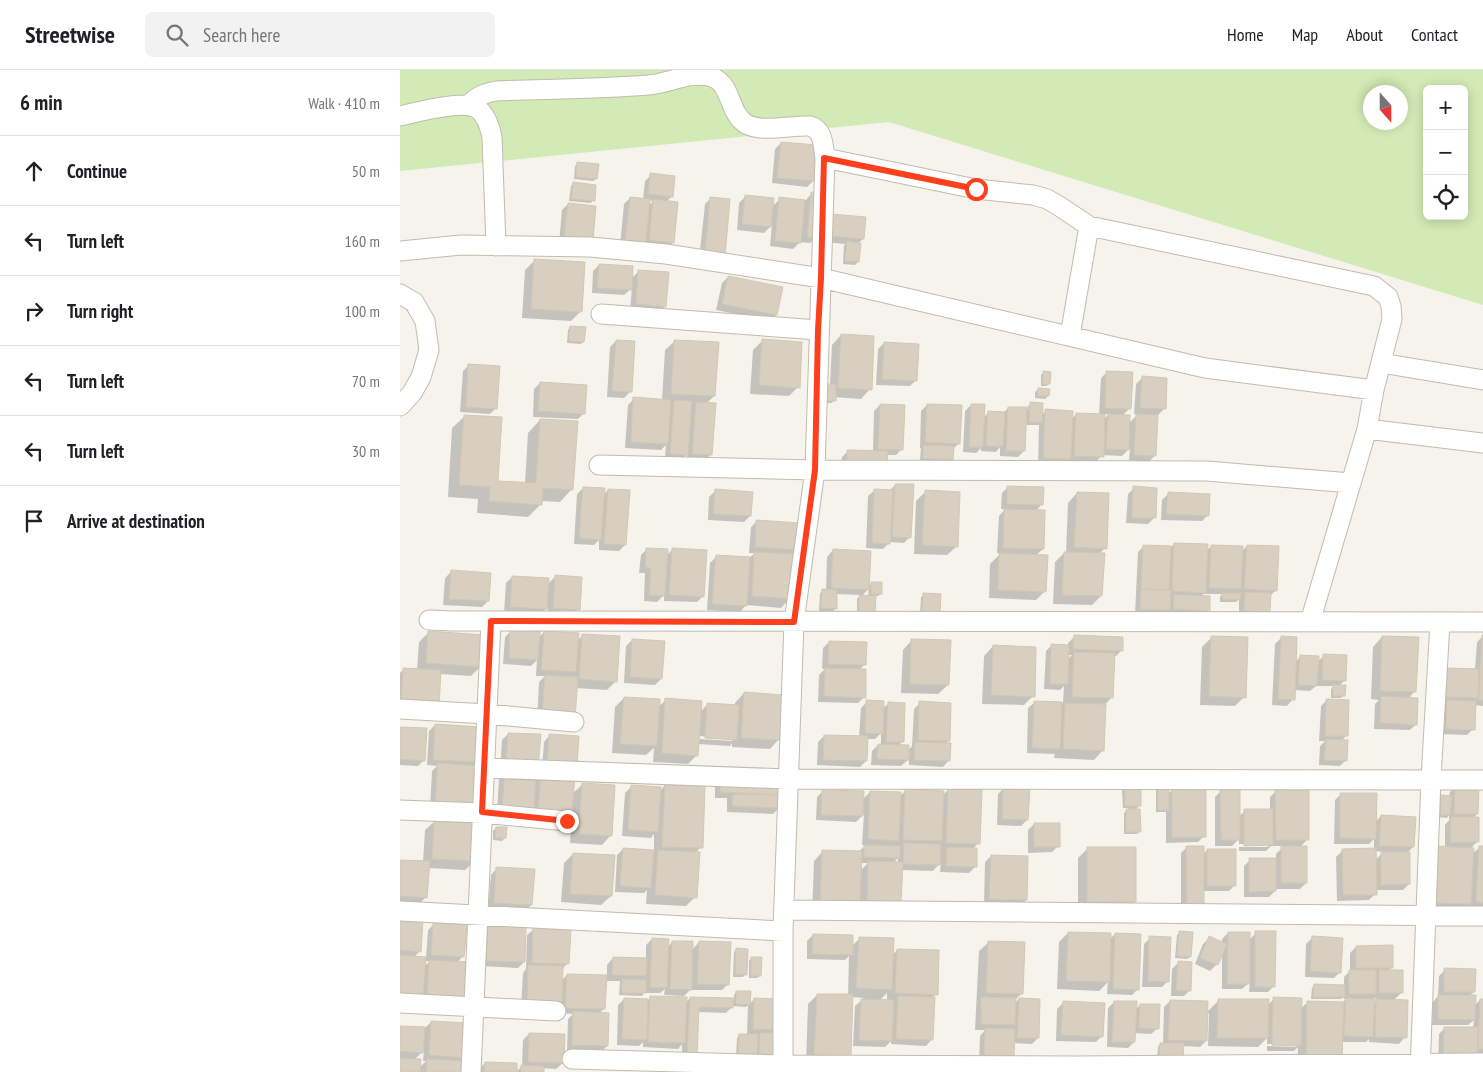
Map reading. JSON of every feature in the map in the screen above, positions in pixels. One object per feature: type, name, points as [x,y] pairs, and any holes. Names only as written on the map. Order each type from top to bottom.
[{"type":"street","points":[[469,105],[476,98],[496,91],[650,85],[692,75],[708,76],[719,80],[726,89],[739,117],[747,124],[759,128],[804,125],[815,127],[822,137],[824,158],[815,470],[794,622],[783,931],[783,1068]]},
{"type":"street","points":[[400,116],[445,106],[469,105],[478,109],[485,116],[490,125],[492,137],[496,246]]},
{"type":"street","points":[[824,158],[976,189],[1033,195],[1047,199],[1089,226],[1374,286],[1388,297],[1392,319],[1374,390],[1368,429],[1310,622]]},
{"type":"street","points":[[1070,336],[1089,226]]},
{"type":"street","points":[[400,251],[461,245],[590,248],[666,254],[821,278],[1205,368],[1374,390]]},
{"type":"street","points":[[400,294],[414,302],[425,321],[428,350],[421,377],[412,393],[400,406]]},
{"type":"street","points":[[601,314],[818,330]]},
{"type":"street","points":[[1381,363],[1483,380]]},
{"type":"street","points":[[1368,429],[1483,442]]},
{"type":"street","points":[[599,465],[815,470],[1207,471],[1351,483]]},
{"type":"street","points":[[429,620],[1483,622]]},
{"type":"street","points":[[471,1072],[491,621]]},
{"type":"street","points":[[1420,1068],[1431,779],[1440,622]]},
{"type":"street","points":[[400,709],[574,722]]},
{"type":"street","points":[[484,768],[788,779],[1483,780]]},
{"type":"street","points":[[400,810],[482,812],[567,821]]},
{"type":"street","points":[[784,910],[1483,916]]},
{"type":"street","points":[[400,911],[783,931]]},
{"type":"street","points":[[400,1003],[556,1011]]},
{"type":"street","points":[[572,1059],[783,1068],[1076,1066],[1420,1068],[1483,1063]]},
{"type":"green space","points":[[400,70],[1483,70],[1483,305],[889,122],[400,171]]},
{"type":"building","points":[[781,142],[817,145],[814,181],[777,178]]},
{"type":"building","points":[[577,162],[599,164],[597,179],[576,177]]},
{"type":"building","points":[[650,173],[675,176],[673,197],[648,194]]},
{"type":"building","points":[[573,182],[596,185],[595,201],[571,199]]},
{"type":"building","points":[[811,192],[822,193],[817,238],[807,237]]},
{"type":"building","points":[[745,195],[774,198],[771,227],[742,224]]},
{"type":"building","points":[[630,197],[650,199],[646,242],[625,240]]},
{"type":"building","points":[[710,197],[730,199],[725,256],[705,254]]},
{"type":"building","points":[[779,197],[805,200],[801,243],[775,241]]},
{"type":"building","points":[[653,199],[678,202],[674,243],[649,240]]},
{"type":"building","points":[[568,203],[596,206],[593,240],[564,237]]},
{"type":"building","points":[[831,214],[866,217],[864,239],[829,236]]},
{"type":"building","points":[[847,241],[861,243],[859,262],[845,261]]},
{"type":"building","points":[[534,259],[585,262],[582,312],[531,309]]},
{"type":"building","points":[[599,264],[633,266],[632,290],[597,288]]},
{"type":"building","points":[[638,270],[669,272],[666,307],[636,304]]},
{"type":"building","points":[[728,276],[783,287],[777,315],[722,304]]},
{"type":"building","points":[[570,326],[586,327],[584,342],[569,341]]},
{"type":"building","points":[[841,334],[874,336],[872,390],[838,388]]},
{"type":"building","points":[[762,339],[802,342],[800,388],[759,385]]},
{"type":"building","points":[[616,340],[635,341],[632,392],[612,391]]},
{"type":"building","points":[[674,340],[719,342],[715,396],[671,394]]},
{"type":"building","points":[[884,342],[919,344],[917,381],[882,379]]},
{"type":"building","points":[[468,364],[500,366],[497,409],[466,407]]},
{"type":"building","points":[[1043,371],[1051,372],[1050,384],[1043,384]]},
{"type":"building","points":[[1106,371],[1133,372],[1131,409],[1105,408]]},
{"type":"building","points":[[1142,376],[1167,378],[1166,409],[1140,408]]},
{"type":"building","points":[[540,382],[587,385],[585,414],[538,411]]},
{"type":"building","points":[[826,384],[836,384],[836,401],[825,401]]},
{"type":"building","points":[[1038,388],[1050,389],[1049,396],[1037,396]]},
{"type":"building","points":[[633,397],[671,400],[668,444],[631,442]]},
{"type":"building","points":[[674,400],[692,401],[688,455],[670,454]]},
{"type":"building","points":[[696,402],[716,403],[712,455],[692,454]]},
{"type":"building","points":[[1030,402],[1043,403],[1042,423],[1029,422]]},
{"type":"building","points":[[880,404],[905,405],[903,450],[878,449]]},
{"type":"building","points":[[927,404],[962,405],[960,444],[925,442]]},
{"type":"building","points":[[971,404],[985,404],[983,447],[969,447]]},
{"type":"building","points":[[1008,407],[1027,407],[1025,451],[1006,451]]},
{"type":"building","points":[[1045,409],[1073,411],[1071,459],[1043,458]]},
{"type":"building","points":[[988,411],[1005,412],[1003,446],[986,446]]},
{"type":"building","points":[[1076,413],[1105,414],[1104,457],[1074,456]]},
{"type":"building","points":[[1108,414],[1130,415],[1129,450],[1106,449]]},
{"type":"building","points":[[1136,414],[1158,415],[1156,456],[1134,455]]},
{"type":"building","points":[[464,415],[502,417],[498,481],[536,483],[540,419],[578,421],[573,490],[543,488],[542,505],[489,501],[490,487],[459,485]]},
{"type":"building","points":[[923,445],[954,446],[953,460],[923,458]]},
{"type":"building","points":[[847,450],[888,451],[887,464],[847,462]]},
{"type":"building","points":[[895,484],[914,484],[911,538],[892,537]]},
{"type":"building","points":[[1007,486],[1044,487],[1043,505],[1007,504]]},
{"type":"building","points":[[1133,486],[1157,488],[1156,518],[1132,518]]},
{"type":"building","points":[[583,487],[605,488],[601,540],[579,538]]},
{"type":"building","points":[[608,489],[630,490],[626,545],[604,544]]},
{"type":"building","points":[[715,489],[753,492],[751,516],[713,514]]},
{"type":"building","points":[[874,489],[893,490],[890,544],[872,543]]},
{"type":"building","points":[[925,490],[960,492],[958,547],[922,545]]},
{"type":"building","points":[[1077,492],[1109,493],[1107,549],[1074,547]]},
{"type":"building","points":[[1168,492],[1210,494],[1209,516],[1166,514]]},
{"type":"building","points":[[1004,509],[1045,510],[1044,549],[1003,548]]},
{"type":"building","points":[[756,520],[799,523],[798,550],[755,547]]},
{"type":"building","points":[[1174,543],[1208,544],[1206,593],[1172,591]]},
{"type":"building","points":[[1143,545],[1171,546],[1169,590],[1141,589]]},
{"type":"building","points":[[1211,545],[1243,546],[1241,589],[1209,588]]},
{"type":"building","points":[[1247,545],[1279,546],[1277,591],[1244,589]]},
{"type":"building","points":[[646,548],[668,549],[665,596],[649,595],[651,568],[645,567]]},
{"type":"building","points":[[672,548],[707,550],[704,597],[669,595]]},
{"type":"building","points":[[833,549],[871,551],[869,590],[831,588]]},
{"type":"building","points":[[754,552],[794,554],[791,599],[752,596]]},
{"type":"building","points":[[1064,552],[1105,553],[1102,596],[1062,595]]},
{"type":"building","points":[[999,553],[1048,555],[1046,592],[998,590]]},
{"type":"building","points":[[716,555],[750,557],[747,606],[712,604]]},
{"type":"building","points":[[451,570],[491,573],[489,601],[449,599]]},
{"type":"building","points":[[555,575],[582,577],[580,610],[553,608]]},
{"type":"building","points":[[512,576],[549,578],[547,609],[510,607]]},
{"type":"building","points":[[871,582],[882,582],[882,594],[871,594]]},
{"type":"building","points":[[822,589],[837,590],[837,609],[821,608]]},
{"type":"building","points":[[1141,589],[1171,590],[1170,610],[1140,609]]},
{"type":"building","points":[[1245,592],[1271,593],[1270,612],[1244,611]]},
{"type":"building","points":[[923,593],[941,594],[940,613],[922,613]]},
{"type":"building","points":[[1222,593],[1241,593],[1240,600],[1222,599]]},
{"type":"building","points":[[1174,594],[1210,596],[1210,611],[1173,609]]},
{"type":"building","points":[[859,595],[876,596],[875,612],[859,611]]},
{"type":"building","points":[[510,629],[540,631],[538,660],[509,658]]},
{"type":"building","points":[[428,631],[484,635],[482,667],[426,663]]},
{"type":"building","points":[[544,631],[579,633],[576,672],[541,670]]},
{"type":"building","points":[[582,634],[620,636],[617,682],[579,679]]},
{"type":"building","points":[[1074,635],[1123,637],[1123,651],[1073,649]]},
{"type":"building","points":[[1482,635],[1483,700],[1479,700]]},
{"type":"building","points":[[1211,636],[1248,637],[1246,698],[1209,696]]},
{"type":"building","points":[[1281,636],[1297,637],[1295,700],[1278,699]]},
{"type":"building","points":[[1382,636],[1419,637],[1416,692],[1380,691]]},
{"type":"building","points":[[632,639],[665,641],[662,679],[630,677]]},
{"type":"building","points":[[911,639],[951,640],[949,685],[910,684]]},
{"type":"building","points":[[829,641],[867,642],[866,665],[828,664]]},
{"type":"building","points":[[1051,644],[1069,645],[1068,684],[1050,684]]},
{"type":"building","points":[[993,645],[1036,647],[1035,697],[991,695]]},
{"type":"building","points":[[1074,652],[1115,653],[1113,698],[1072,697]]},
{"type":"building","points":[[1323,654],[1347,655],[1346,681],[1322,680]]},
{"type":"building","points":[[1300,655],[1319,656],[1317,686],[1298,685]]},
{"type":"building","points":[[403,668],[441,670],[439,708],[401,706]]},
{"type":"building","points":[[825,668],[866,669],[866,698],[824,696]]},
{"type":"building","points":[[1447,668],[1479,669],[1478,698],[1446,697]]},
{"type":"building","points":[[545,675],[578,677],[575,718],[542,716]]},
{"type":"building","points":[[1333,685],[1346,685],[1345,696],[1333,696]]},
{"type":"building","points":[[744,692],[783,695],[780,740],[741,738]]},
{"type":"building","points":[[1381,696],[1418,698],[1417,725],[1380,723]]},
{"type":"building","points":[[624,697],[660,699],[657,746],[620,744]]},
{"type":"building","points":[[665,698],[702,701],[698,756],[662,753]]},
{"type":"building","points":[[1326,699],[1349,700],[1348,736],[1325,736]]},
{"type":"building","points":[[866,700],[884,701],[883,734],[865,733]]},
{"type":"building","points":[[1447,700],[1476,701],[1475,730],[1446,729]]},
{"type":"building","points":[[919,701],[951,703],[950,741],[918,740]]},
{"type":"building","points":[[1034,701],[1062,702],[1060,749],[1032,748]]},
{"type":"building","points":[[888,702],[905,703],[904,742],[886,742]]},
{"type":"building","points":[[707,703],[739,705],[737,740],[705,738]]},
{"type":"building","points":[[1065,703],[1106,704],[1104,751],[1063,749]]},
{"type":"building","points":[[435,724],[480,727],[478,762],[433,760]]},
{"type":"building","points":[[400,727],[427,728],[425,761],[400,759]]},
{"type":"building","points":[[508,733],[541,734],[538,768],[506,766]]},
{"type":"building","points":[[549,734],[579,736],[577,766],[547,764]]},
{"type":"building","points":[[824,735],[868,736],[867,761],[823,760]]},
{"type":"building","points":[[1326,739],[1348,740],[1347,761],[1324,760]]},
{"type":"building","points":[[915,742],[951,743],[950,761],[914,760]]},
{"type":"building","points":[[878,744],[909,745],[909,760],[877,759]]},
{"type":"building","points":[[438,763],[477,766],[475,804],[435,802]]},
{"type":"building","points":[[505,771],[536,773],[534,809],[502,807]]},
{"type":"building","points":[[541,773],[575,775],[572,812],[538,810]]},
{"type":"building","points":[[721,778],[783,780],[782,795],[720,792]]},
{"type":"building","points":[[582,783],[615,785],[612,836],[579,834]]},
{"type":"building","points":[[1158,783],[1169,783],[1169,810],[1158,810]]},
{"type":"building","points":[[665,784],[705,785],[703,848],[662,847]]},
{"type":"building","points":[[1455,784],[1479,785],[1478,814],[1454,814]]},
{"type":"building","points":[[631,785],[661,787],[658,832],[628,830]]},
{"type":"building","points":[[1125,786],[1141,786],[1141,806],[1125,806]]},
{"type":"building","points":[[948,787],[982,789],[980,844],[946,843]]},
{"type":"building","points":[[1003,787],[1030,788],[1028,820],[1002,819]]},
{"type":"building","points":[[1172,788],[1206,788],[1206,837],[1172,837]]},
{"type":"building","points":[[905,789],[944,791],[942,841],[903,840]]},
{"type":"building","points":[[822,790],[864,791],[863,816],[821,815]]},
{"type":"building","points":[[1220,790],[1240,790],[1240,840],[1221,840]]},
{"type":"building","points":[[1275,790],[1309,790],[1309,840],[1276,840]]},
{"type":"building","points":[[870,791],[901,792],[899,841],[868,839]]},
{"type":"building","points":[[1340,793],[1377,793],[1376,839],[1340,838]]},
{"type":"building","points":[[733,794],[780,795],[780,808],[732,806]]},
{"type":"building","points":[[1441,795],[1452,796],[1450,815],[1440,815]]},
{"type":"building","points":[[1126,809],[1140,809],[1141,832],[1126,832]]},
{"type":"building","points":[[1244,809],[1273,809],[1273,845],[1244,846]]},
{"type":"building","points":[[1381,815],[1416,817],[1414,847],[1379,846]]},
{"type":"building","points":[[1451,817],[1479,817],[1479,842],[1450,842]]},
{"type":"building","points":[[434,820],[478,822],[476,861],[432,859]]},
{"type":"building","points":[[1034,823],[1060,823],[1060,847],[1034,847]]},
{"type":"building","points":[[496,827],[507,827],[506,838],[495,838]]},
{"type":"building","points":[[904,843],[941,844],[940,865],[903,864]]},
{"type":"building","points":[[864,845],[900,846],[900,858],[864,857]]},
{"type":"building","points":[[1186,846],[1204,846],[1204,907],[1187,907]]},
{"type":"building","points":[[1281,846],[1307,846],[1307,883],[1281,883]]},
{"type":"building","points":[[1437,846],[1474,848],[1471,904],[1434,903]]},
{"type":"building","points":[[1479,846],[1483,846],[1483,902],[1476,902]]},
{"type":"building","points":[[947,847],[977,848],[977,867],[946,866]]},
{"type":"building","points":[[1087,847],[1136,847],[1136,902],[1087,902]]},
{"type":"building","points":[[623,848],[654,850],[651,888],[620,886]]},
{"type":"building","points":[[1376,848],[1377,895],[1343,895],[1342,849]]},
{"type":"building","points":[[1207,849],[1236,849],[1236,886],[1207,886]]},
{"type":"building","points":[[658,850],[700,852],[697,898],[655,895]]},
{"type":"building","points":[[822,850],[862,851],[860,907],[820,905]]},
{"type":"building","points":[[1381,852],[1410,852],[1410,884],[1381,885]]},
{"type":"building","points":[[573,853],[615,855],[612,896],[570,894]]},
{"type":"building","points":[[991,855],[1028,856],[1027,900],[989,899]]},
{"type":"building","points":[[1249,858],[1276,858],[1276,891],[1249,892]]},
{"type":"building","points":[[400,860],[430,861],[427,898],[400,896]]},
{"type":"building","points":[[868,861],[903,862],[901,903],[867,902]]},
{"type":"building","points":[[496,867],[535,869],[532,905],[494,903]]},
{"type":"building","points":[[400,918],[423,919],[421,952],[400,950]]},
{"type":"building","points":[[433,923],[467,925],[464,957],[431,955]]},
{"type":"building","points":[[488,925],[526,926],[525,962],[486,961]]},
{"type":"building","points":[[533,928],[571,929],[569,964],[532,963]]},
{"type":"building","points":[[1179,931],[1193,932],[1191,957],[1177,956]]},
{"type":"building","points":[[1255,931],[1276,931],[1275,987],[1255,987]]},
{"type":"building","points":[[1068,932],[1111,933],[1110,982],[1066,981]]},
{"type":"building","points":[[1228,932],[1250,932],[1250,984],[1227,984]]},
{"type":"building","points":[[1115,933],[1141,934],[1139,990],[1113,989]]},
{"type":"building","points":[[813,934],[853,935],[853,955],[812,954]]},
{"type":"building","points":[[1149,936],[1171,937],[1169,982],[1148,981]]},
{"type":"building","points":[[1209,936],[1227,944],[1218,965],[1200,958]]},
{"type":"building","points":[[1312,936],[1343,938],[1341,973],[1310,971]]},
{"type":"building","points":[[859,937],[894,938],[892,990],[856,988]]},
{"type":"building","points":[[652,938],[669,939],[667,988],[650,987]]},
{"type":"building","points":[[672,941],[693,941],[692,990],[670,989]]},
{"type":"building","points":[[699,941],[731,942],[729,985],[697,984]]},
{"type":"building","points":[[988,941],[1025,942],[1023,994],[986,993]]},
{"type":"building","points":[[1393,945],[1393,968],[1356,968],[1356,946]]},
{"type":"building","points":[[736,948],[748,949],[747,975],[735,974]]},
{"type":"building","points":[[897,949],[939,950],[938,995],[895,993]]},
{"type":"building","points":[[400,955],[426,957],[423,996],[400,995]]},
{"type":"building","points":[[613,957],[647,958],[646,976],[612,975]]},
{"type":"building","points":[[751,957],[762,957],[761,976],[751,976]]},
{"type":"building","points":[[429,960],[471,962],[469,998],[427,996]]},
{"type":"building","points":[[1178,961],[1192,962],[1191,991],[1176,990]]},
{"type":"building","points":[[528,965],[563,966],[562,1004],[527,1003]]},
{"type":"building","points":[[1444,968],[1476,969],[1475,992],[1444,992]]},
{"type":"building","points":[[1349,970],[1376,970],[1376,994],[1349,994]]},
{"type":"building","points":[[1379,970],[1403,970],[1403,993],[1379,993]]},
{"type":"building","points":[[567,974],[607,975],[605,1009],[565,1008]]},
{"type":"building","points":[[622,979],[646,980],[646,993],[622,993]]},
{"type":"building","points":[[1314,984],[1345,985],[1345,997],[1313,997]]},
{"type":"building","points":[[736,991],[751,991],[750,1005],[736,1004]]},
{"type":"building","points":[[817,994],[853,994],[851,1056],[814,1055]]},
{"type":"building","points":[[1438,995],[1476,995],[1475,1020],[1438,1019]]},
{"type":"building","points":[[650,996],[687,997],[685,1043],[648,1042]]},
{"type":"building","points":[[898,996],[935,997],[933,1040],[896,1039]]},
{"type":"building","points":[[690,997],[734,998],[733,1008],[699,1007],[697,1058],[687,1057]]},
{"type":"building","points":[[981,997],[1016,998],[1015,1025],[981,1024]]},
{"type":"building","points":[[1273,997],[1302,998],[1301,1046],[1272,1045]]},
{"type":"building","points":[[624,998],[648,999],[647,1040],[622,1039]]},
{"type":"building","points":[[754,998],[778,999],[777,1030],[753,1029]]},
{"type":"building","points":[[1019,998],[1040,999],[1039,1038],[1017,1038]]},
{"type":"building","points":[[1346,998],[1375,999],[1373,1037],[1344,1036]]},
{"type":"building","points":[[861,999],[894,1000],[892,1041],[859,1040]]},
{"type":"building","points":[[1218,999],[1269,999],[1268,1038],[1217,1038]]},
{"type":"building","points":[[1376,999],[1408,1000],[1407,1038],[1375,1037]]},
{"type":"building","points":[[1480,999],[1483,999],[1483,1049],[1478,1049]]},
{"type":"building","points":[[1170,1000],[1208,1001],[1207,1041],[1168,1040]]},
{"type":"building","points":[[1063,1001],[1105,1003],[1103,1037],[1061,1035]]},
{"type":"building","points":[[1114,1001],[1137,1001],[1135,1042],[1112,1042]]},
{"type":"building","points":[[1307,1001],[1344,1002],[1342,1060],[1306,1060]]},
{"type":"building","points":[[1140,1004],[1160,1004],[1159,1029],[1139,1028]]},
{"type":"building","points":[[573,1011],[609,1013],[608,1046],[572,1045]]},
{"type":"building","points":[[431,1021],[468,1023],[466,1058],[429,1055]]},
{"type":"building","points":[[400,1026],[425,1027],[423,1053],[400,1051]]},
{"type":"building","points":[[1444,1027],[1478,1027],[1477,1062],[1443,1061]]},
{"type":"building","points":[[985,1028],[1015,1029],[1014,1056],[984,1055]]},
{"type":"building","points":[[529,1033],[565,1034],[564,1063],[528,1062]]},
{"type":"building","points":[[760,1033],[777,1033],[776,1058],[759,1057]]},
{"type":"building","points":[[739,1034],[758,1034],[757,1057],[738,1056]]},
{"type":"building","points":[[1160,1043],[1184,1043],[1183,1060],[1159,1059]]},
{"type":"building","points":[[400,1058],[421,1059],[420,1072],[400,1072]]},
{"type":"building","points":[[427,1059],[468,1061],[467,1072],[426,1072]]},
{"type":"building","points":[[485,1062],[517,1063],[517,1072],[484,1072]]},
{"type":"building","points":[[521,1065],[544,1066],[544,1072],[521,1072]]},
{"type":"route","points":[[567,821],[482,812],[491,621],[794,622],[815,470],[824,158],[976,189]]}]
